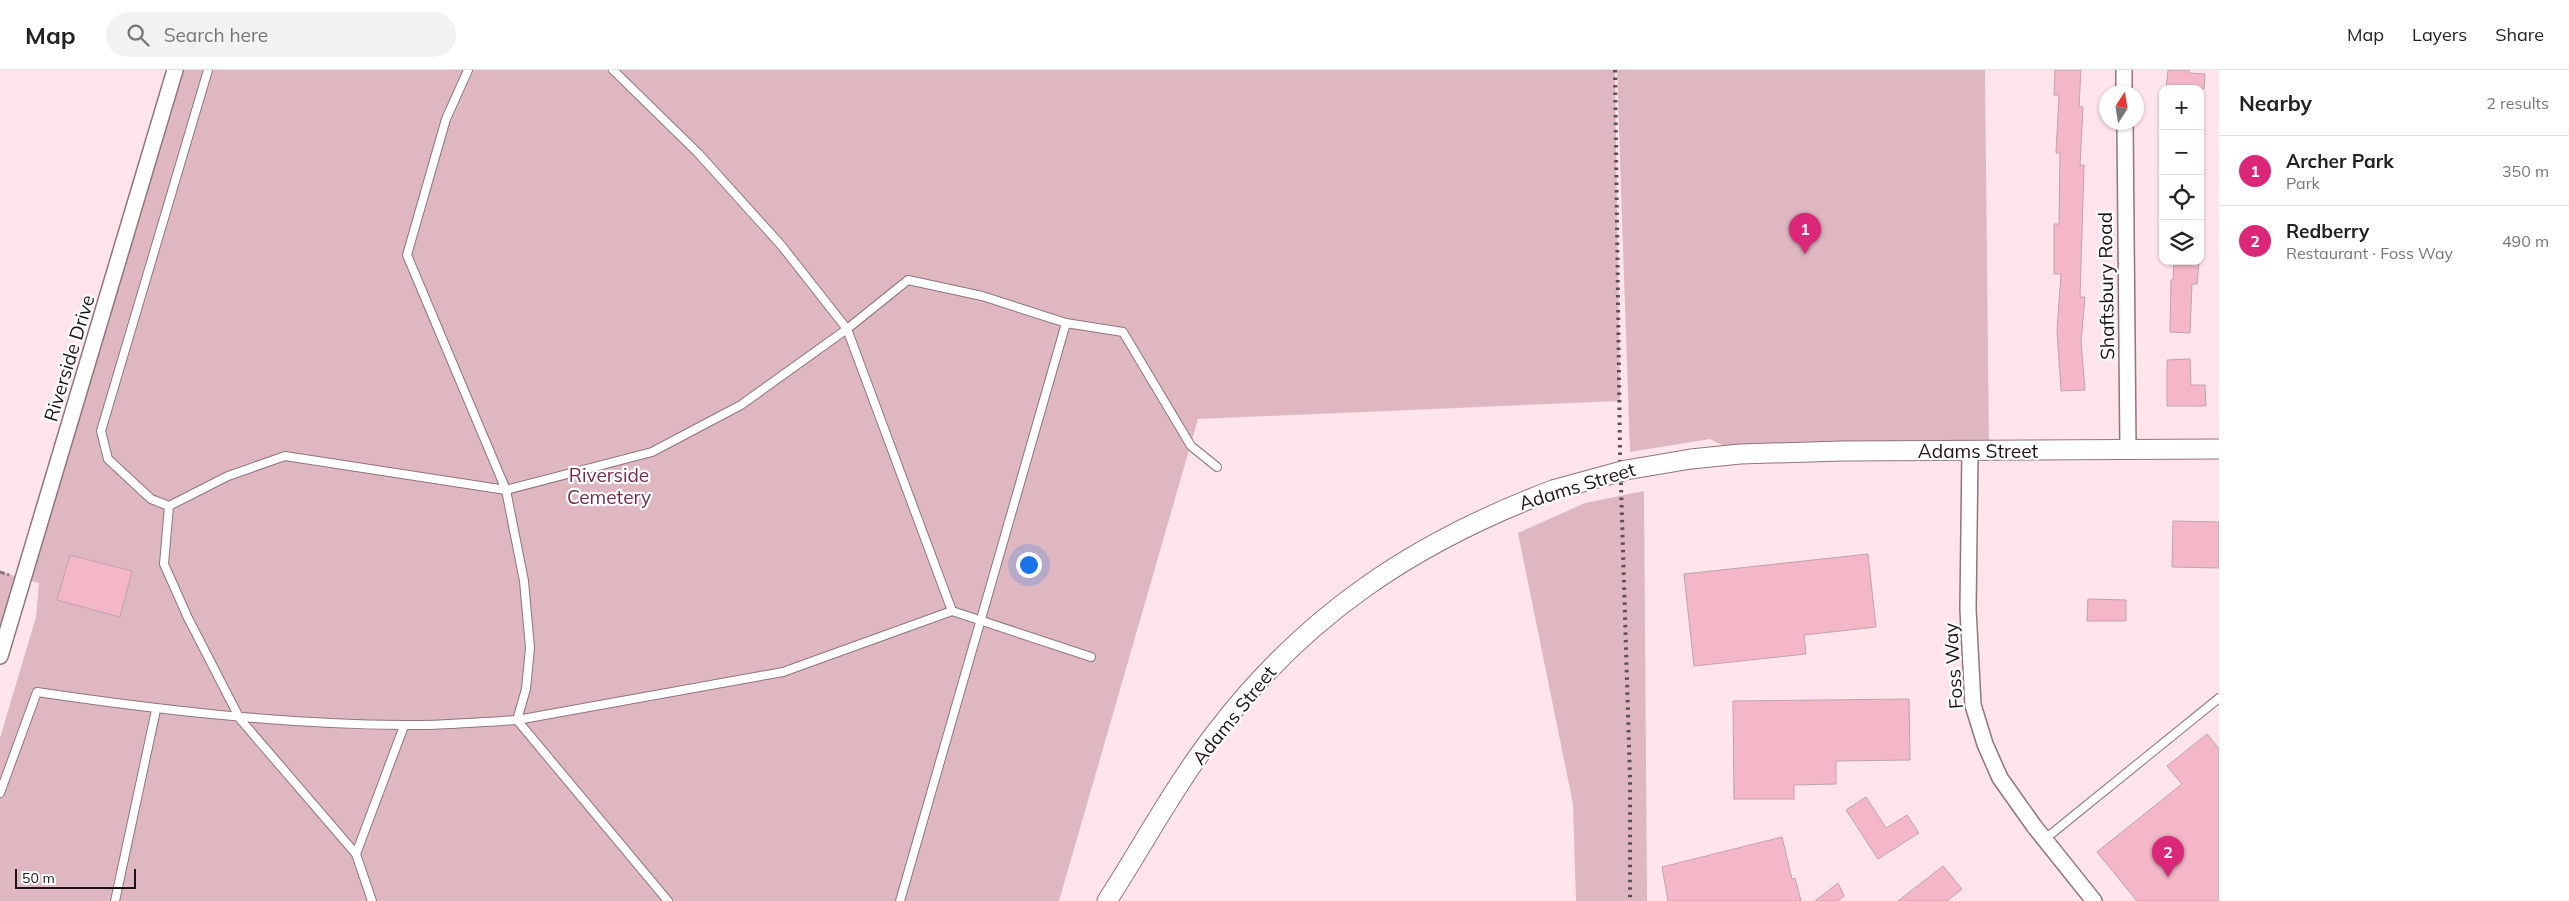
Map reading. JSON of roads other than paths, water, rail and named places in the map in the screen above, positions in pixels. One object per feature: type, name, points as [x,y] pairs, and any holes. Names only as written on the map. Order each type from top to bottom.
[{"type":"street","name":"Riverside Drive","points":[[0,656],[175,70]]},
{"type":"street","points":[[2124,70],[2124,85]]},
{"type":"street","name":"Shaftsbury Road","points":[[2125,130],[2128,449]]},
{"type":"street","name":"Adams Street","points":[[1107,901],[1215,733],[1239,703],[1292,647],[1351,596],[1415,553],[1482,518],[1553,490],[1626,470],[1691,459],[1740,454],[1842,451],[1970,452],[2219,449]]},
{"type":"street","name":"Foss Way","points":[[1970,452],[1968,609],[1973,705],[1985,744],[2000,778],[2044,839],[2094,901]]},
{"type":"lane","points":[[208,70],[101,431],[108,459],[151,499],[169,506],[228,476],[285,456],[506,490],[652,452],[741,405],[846,329],[908,280],[982,296],[1066,323],[1123,332],[1191,446],[1216,467]]},
{"type":"lane","points":[[468,70],[446,119],[407,255],[506,490],[524,580],[530,648],[526,689],[517,720]]},
{"type":"lane","points":[[613,70],[698,153],[780,244],[846,329],[952,610]]},
{"type":"lane","points":[[900,901],[1066,323]]},
{"type":"lane","points":[[169,506],[164,564],[188,618],[240,718],[356,854],[372,901]]},
{"type":"lane","points":[[0,793],[37,692],[156,710],[240,718],[404,726],[517,720],[782,672],[952,610],[1092,657]]},
{"type":"lane","points":[[2044,839],[2219,698]]},
{"type":"lane","points":[[115,901],[156,710]]},
{"type":"lane","points":[[517,720],[668,901]]},
{"type":"lane","points":[[356,854],[404,726]]},
{"type":"railway","points":[[1615,70],[1620,453],[1630,778],[1630,901]]},
{"type":"place","name":"Archer Park","points":[[1805,254]]},
{"type":"place","name":"Redberry","points":[[2168,877]]},
{"type":"park label","name":"Riverside Cemetery","points":[[609,486]]}]
